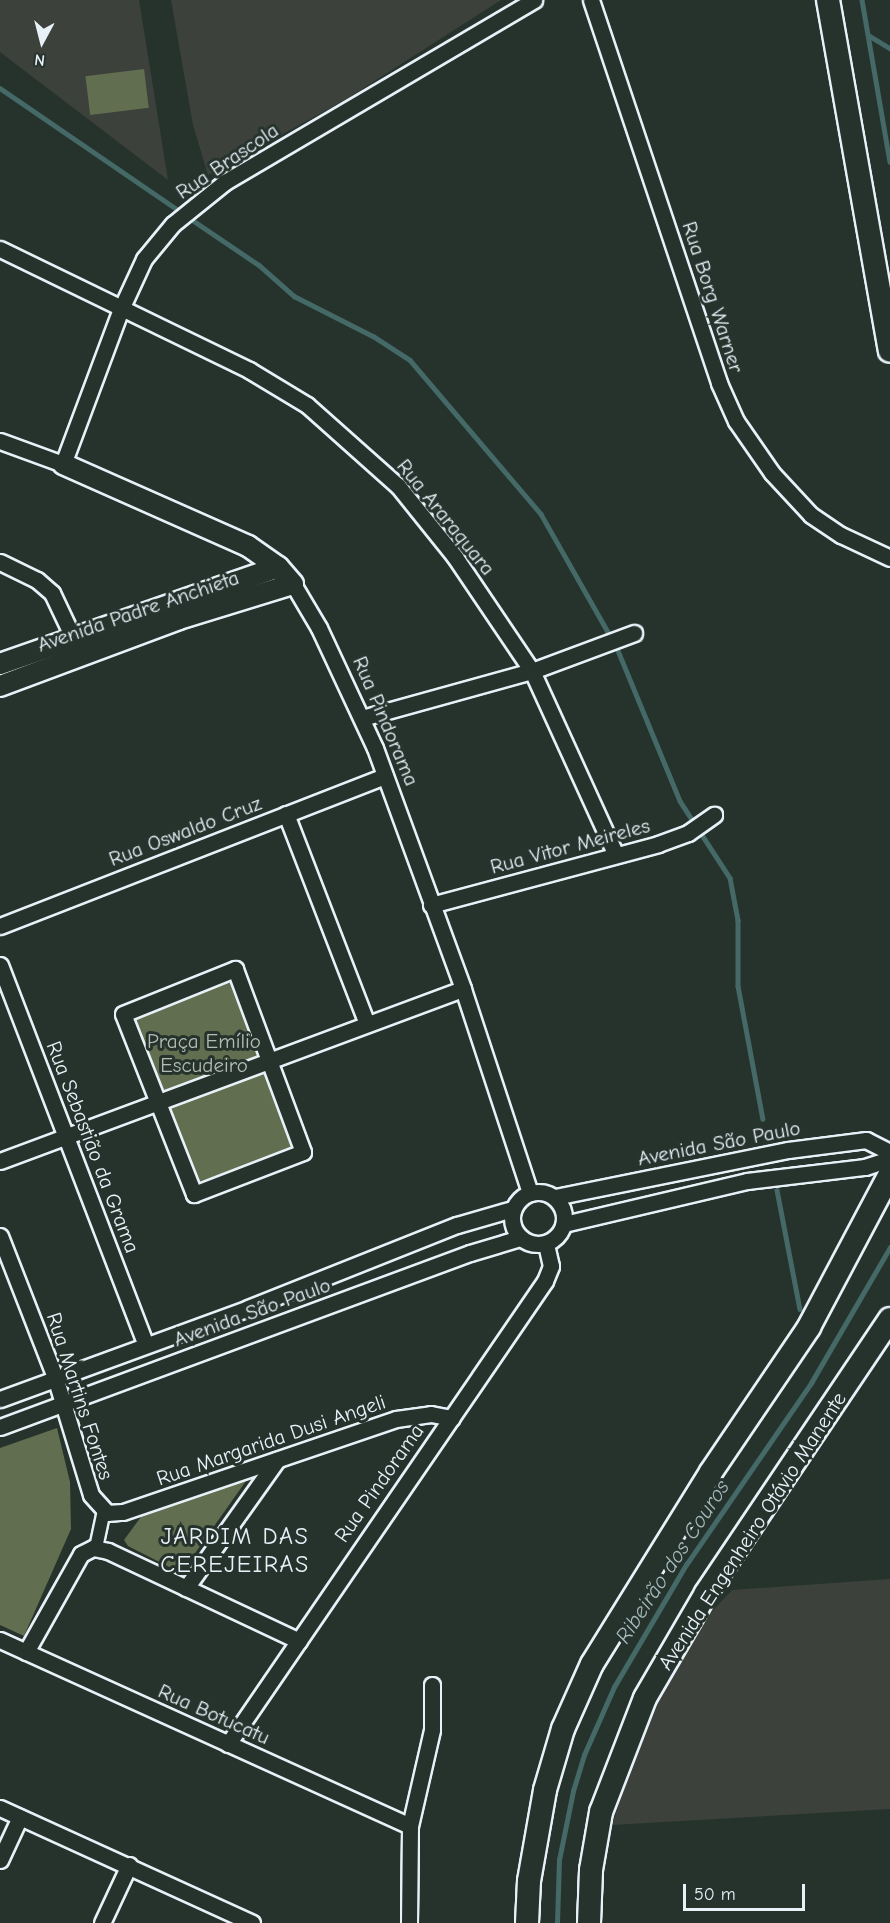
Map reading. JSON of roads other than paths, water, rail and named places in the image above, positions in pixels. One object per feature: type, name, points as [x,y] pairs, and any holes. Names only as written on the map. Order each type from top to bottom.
[{"type":"main road","points":[[828,0],[890,351]]},
{"type":"main road","points":[[528,1923],[529,1881],[545,1790],[563,1729],[592,1664],[711,1472],[810,1327],[890,1174]]},
{"type":"main road","name":"Avenida Engenheiro Otávio Manente","points":[[589,1923],[591,1870],[601,1812],[645,1698],[706,1593],[890,1319]]},
{"type":"street","name":"Rua Brascola","points":[[63,464],[121,309],[144,259],[173,224],[225,182],[534,0]]},
{"type":"street","name":"Rua Borg Warner","points":[[591,0],[731,412],[759,458],[796,501],[822,524],[883,551],[890,558]]},
{"type":"street","name":"Rua Araraquara","points":[[0,249],[249,369],[297,399],[380,469],[455,557],[532,671],[616,855]]},
{"type":"street","name":"Rua Pindorama","points":[[0,441],[63,464],[210,526],[278,567],[293,584],[362,718],[463,989],[530,1192]]},
{"type":"street","points":[[0,562],[27,574],[52,593],[81,656]]},
{"type":"street","name":"Avenida Padre Anchieta","points":[[0,664],[73,636],[278,567]]},
{"type":"street","name":"Avenida Padre Anchieta","points":[[0,686],[179,619],[293,584]]},
{"type":"street","points":[[362,718],[532,671],[629,635]]},
{"type":"street","name":"Rua Oswaldo Cruz","points":[[0,926],[384,776]]},
{"type":"street","points":[[286,814],[367,1024]]},
{"type":"street","name":"Rua Vitor Meireles","points":[[431,905],[688,833],[711,819]]},
{"type":"street","name":"Rua Sebastião da Grama","points":[[0,965],[68,1136],[146,1345]]},
{"type":"street","points":[[233,969],[272,1060],[303,1152],[196,1193],[192,1192],[157,1102],[124,1012],[233,969]]},
{"type":"street","points":[[0,1161],[463,989]]},
{"type":"street","name":"Avenida São Paulo","points":[[555,1197],[788,1150],[866,1140],[890,1152]]},
{"type":"street","name":"Avenida São Paulo","points":[[564,1224],[747,1181],[865,1167],[890,1159]]},
{"type":"street","points":[[530,1192],[543,1192],[555,1197],[564,1214],[564,1224],[560,1232],[546,1244],[520,1238],[511,1222],[512,1209],[530,1192]]},
{"type":"street","name":"Avenida São Paulo","points":[[0,1398],[285,1294],[457,1225],[512,1209]]},
{"type":"street","name":"Rua Martins Fontes","points":[[0,1236],[56,1377],[91,1495],[104,1511],[96,1548]]},
{"type":"street","name":"Avenida São Paulo","points":[[0,1427],[520,1238]]},
{"type":"street","name":"Rua Pindorama","points":[[228,1744],[549,1273],[546,1244]]},
{"type":"street","points":[[285,1294],[294,1319]]},
{"type":"street","name":"Rua Margarida Dusi Angeli","points":[[104,1511],[119,1514],[407,1416],[432,1414],[452,1418]]},
{"type":"street","points":[[186,1588],[277,1460]]},
{"type":"street","points":[[251,1469],[251,1494]]},
{"type":"street","points":[[26,1652],[81,1554],[96,1548],[299,1641]]},
{"type":"street","name":"Rua Botucatu","points":[[0,1640],[410,1826]]},
{"type":"street","points":[[409,1923],[410,1826],[432,1730],[432,1685]]},
{"type":"street","points":[[0,1808],[252,1923]]},
{"type":"street","points":[[0,1860],[20,1817]]},
{"type":"street","points":[[102,1923],[129,1865]]},
{"type":"waterway","name":"Ribeirão dos Couros","points":[[862,0],[890,162]]},
{"type":"waterway","points":[[868,35],[890,48]]},
{"type":"waterway","points":[[0,88],[181,212]]},
{"type":"waterway","points":[[188,217],[259,265],[294,296],[373,336],[410,360],[541,514],[617,648],[680,801],[730,878],[738,920],[738,986],[763,1119]]},
{"type":"waterway","points":[[777,1190],[800,1309]]},
{"type":"waterway","name":"Ribeirão dos Couros","points":[[557,1923],[559,1860],[573,1791],[584,1755],[614,1687],[686,1565],[811,1383],[890,1247]]},
{"type":"district","name":"JARDIM DAS CEREJEIRAS","points":[[235,1551]]},
{"type":"park label","name":"Praça Emílio Escudeiro","points":[[204,1053]]}]
